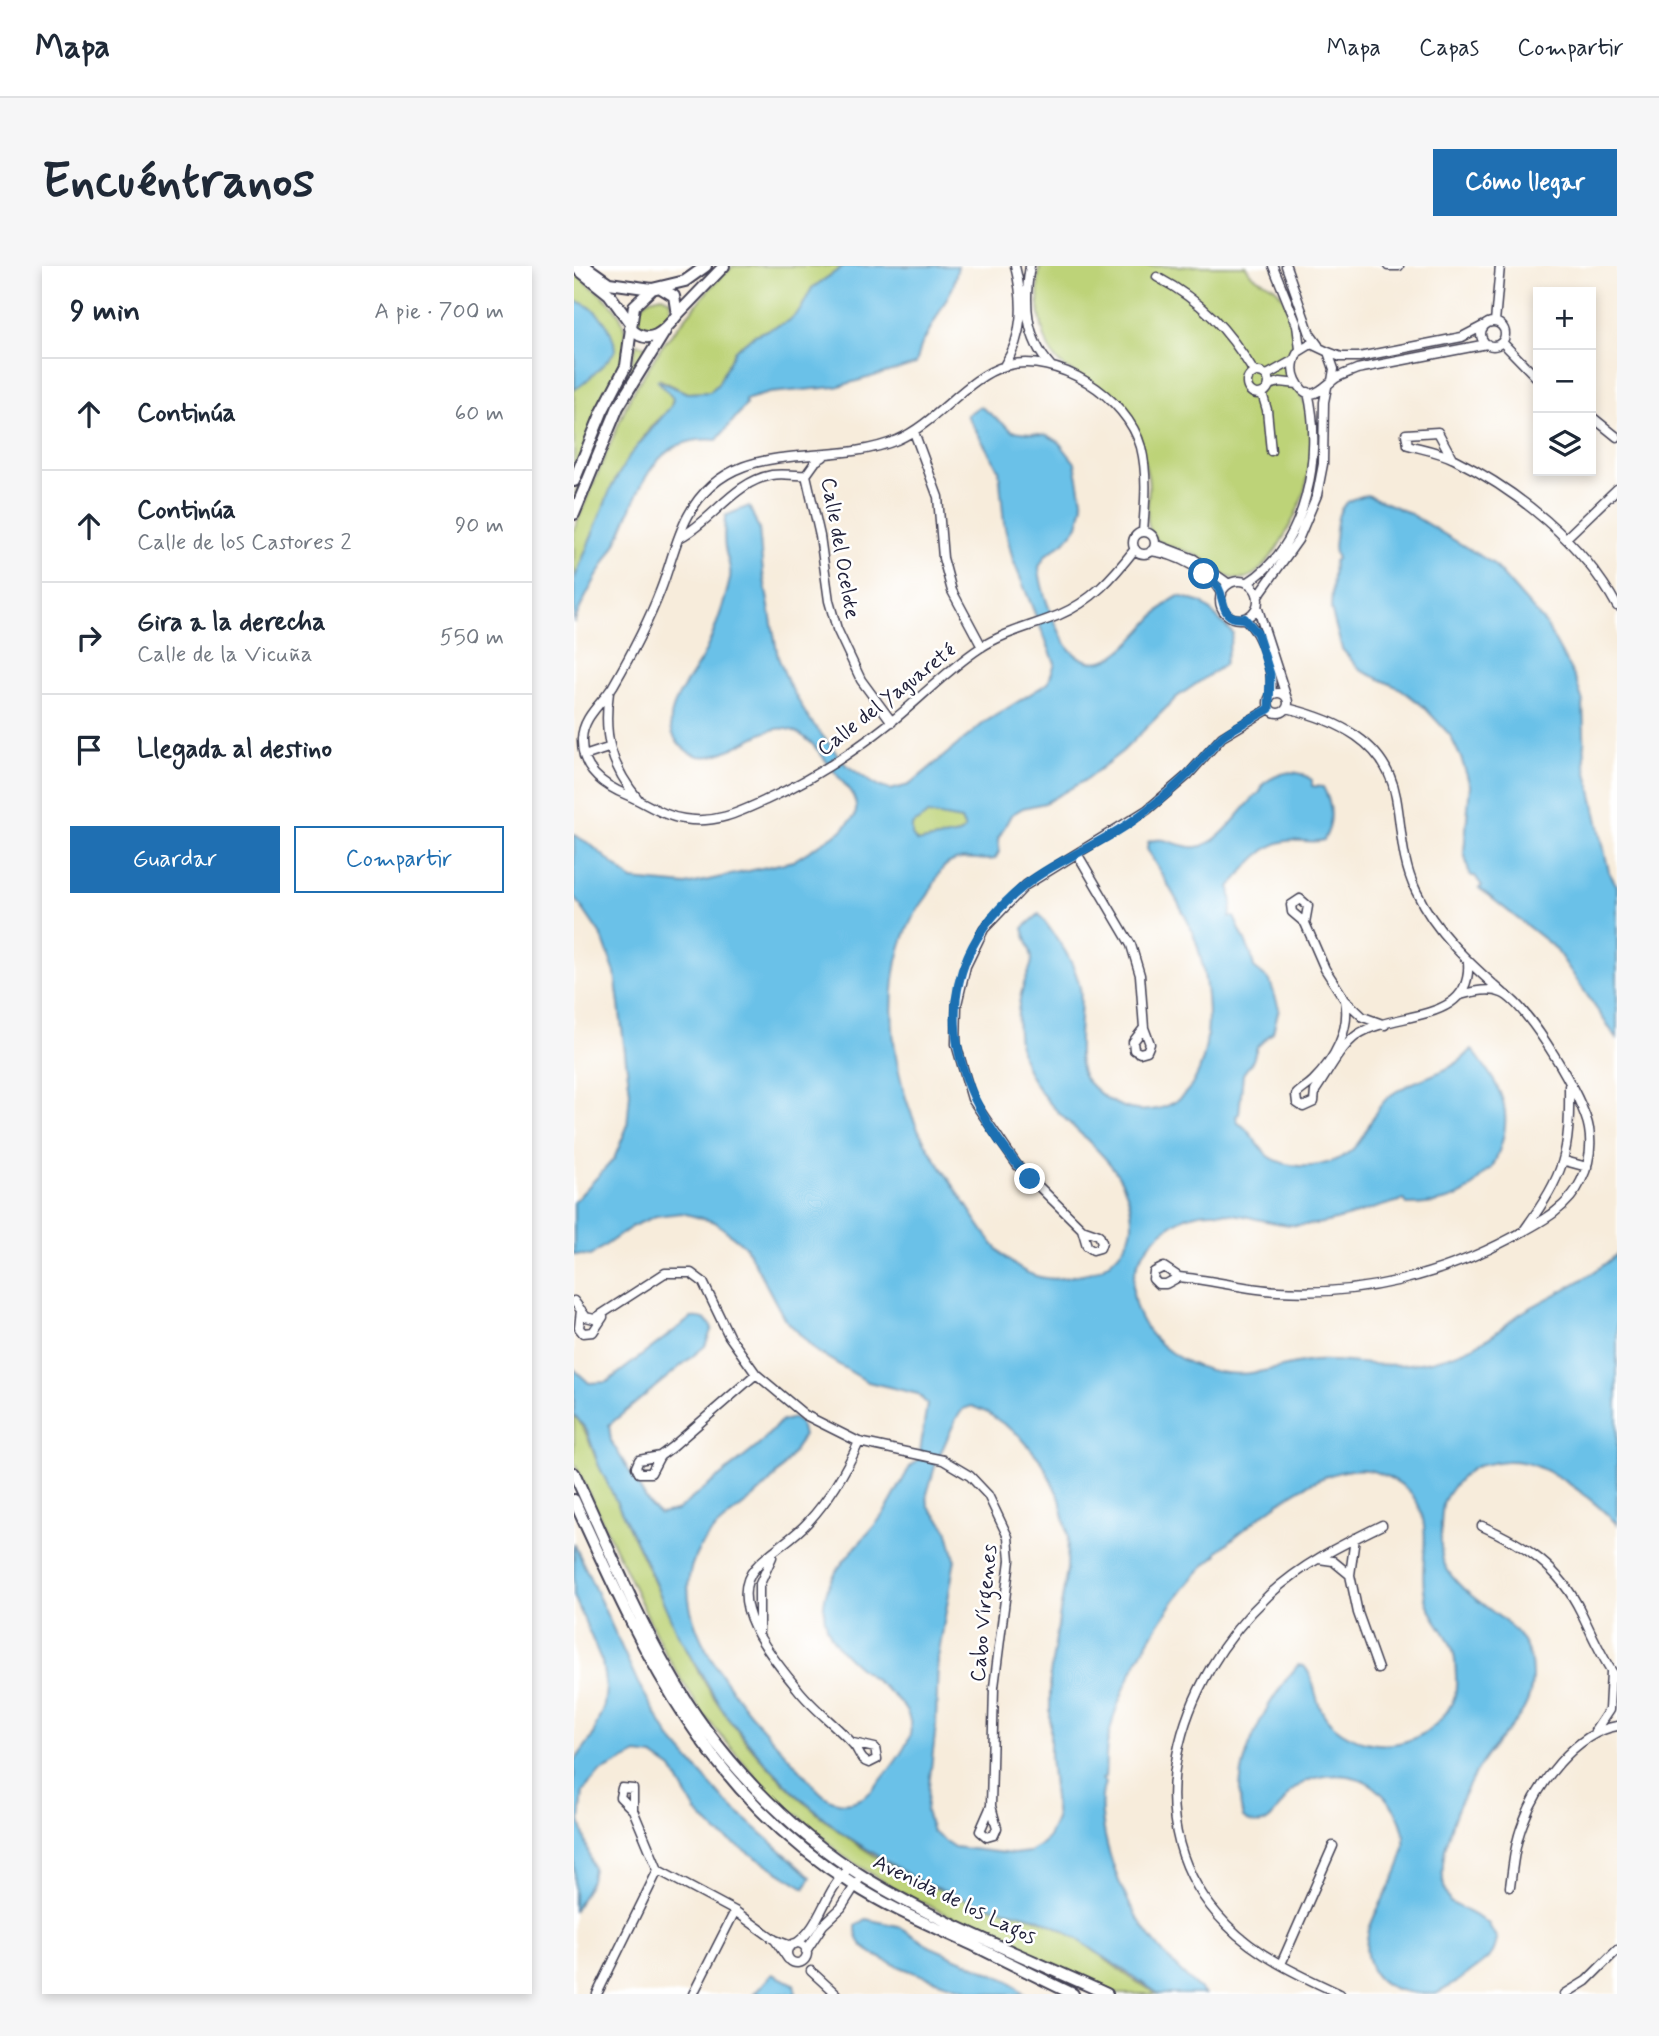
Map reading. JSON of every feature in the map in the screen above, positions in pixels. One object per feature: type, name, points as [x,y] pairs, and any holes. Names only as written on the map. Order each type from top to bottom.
[{"type":"street","points":[[574,266],[611,296],[630,325],[648,338],[665,331]]},
{"type":"street","points":[[585,266],[609,283],[657,289],[674,296],[677,315]]},
{"type":"street","points":[[574,481],[602,412],[626,366],[630,325],[638,300],[657,289],[685,281],[706,266]]},
{"type":"street","points":[[574,514],[618,407],[677,315],[724,266]]},
{"type":"street","points":[[1051,366],[1004,366],[1017,343],[1021,320],[1017,266],[1028,266],[1029,324],[1034,342],[1051,366],[1093,388],[1118,409],[1131,426],[1142,450],[1145,472],[1143,532]]},
{"type":"street","points":[[1273,266],[1297,325],[1300,349],[1294,360],[1293,372],[1298,384],[1308,392],[1319,393],[1357,369],[1502,342]]},
{"type":"street","points":[[1286,266],[1310,334],[1318,345],[1341,357],[1359,357],[1462,337],[1495,322]]},
{"type":"street","points":[[1388,266],[1399,266]]},
{"type":"street","points":[[1495,322],[1500,266]]},
{"type":"street","points":[[1157,277],[1208,309],[1233,339],[1254,372],[1267,375],[1294,360]]},
{"type":"street","points":[[1495,322],[1505,331],[1502,342]]},
{"type":"street","points":[[1485,326],[1482,335],[1487,344]]},
{"type":"street","points":[[1017,343],[1034,342]]},
{"type":"street","points":[[1502,342],[1533,374]]},
{"type":"street","points":[[1300,349],[1318,345]]},
{"type":"street","points":[[1244,618],[1298,540],[1317,495],[1323,464],[1323,409],[1334,369],[1328,352]]},
{"type":"street","name":"Calle del Yaguareté","points":[[1004,366],[972,385],[914,432],[874,449],[825,456],[793,455],[758,460],[729,474],[696,505],[686,519],[640,637],[610,692],[585,726],[584,755],[591,772],[601,782],[654,810],[681,819],[721,819],[777,795],[823,771],[892,722],[982,647],[1059,615],[1100,589],[1135,550]]},
{"type":"street","points":[[1254,372],[1247,384],[1254,393],[1262,393],[1269,385],[1280,382],[1298,384]]},
{"type":"street","points":[[1267,375],[1269,385]]},
{"type":"street","points":[[1143,532],[1135,537],[1135,550],[1140,554],[1153,548],[1194,559],[1229,584],[1247,583],[1275,557],[1304,500],[1312,466],[1314,432],[1308,392]]},
{"type":"street","points":[[1262,393],[1267,410],[1270,452]]},
{"type":"street","points":[[1596,420],[1617,437]]},
{"type":"street","points":[[914,432],[937,497],[943,558],[952,591],[982,647]]},
{"type":"street","points":[[1452,458],[1438,432],[1406,434],[1408,445],[1452,458],[1506,491],[1566,538],[1595,572],[1617,606]]},
{"type":"street","points":[[790,473],[793,455]]},
{"type":"street","points":[[808,456],[813,464]]},
{"type":"street","name":"Calle del Ocelote","points":[[825,456],[813,464],[806,475],[818,523],[837,629],[856,672],[892,722]]},
{"type":"street","points":[[681,537],[701,526],[739,489],[762,477],[790,473],[806,475]]},
{"type":"street","points":[[729,474],[739,489]]},
{"type":"street","points":[[1566,538],[1617,489]]},
{"type":"street","points":[[1143,532],[1153,537],[1153,548]]},
{"type":"street","points":[[1153,548],[1186,563],[1211,579],[1222,594]]},
{"type":"street","points":[[1247,583],[1257,601],[1287,703]]},
{"type":"street","points":[[1229,584],[1222,594],[1221,605],[1228,615],[1244,618],[1257,633],[1272,682],[1269,709]]},
{"type":"street","name":"Calle del Yaguareté","points":[[610,692],[606,729],[608,748],[618,771],[639,800]]},
{"type":"street","points":[[1179,1277],[1278,1291],[1356,1289],[1417,1276],[1454,1265],[1524,1231],[1566,1203],[1587,1167],[1590,1129],[1581,1103],[1536,1028],[1503,993],[1468,962],[1416,892],[1399,837],[1394,788],[1377,755],[1344,726],[1287,703],[1279,694],[1271,696]]},
{"type":"street","points":[[1269,709],[1280,713],[1287,703]]},
{"type":"street","points":[[1082,1229],[1017,1165],[981,1116],[960,1063],[955,1024],[966,966],[984,929],[1026,885],[1147,810],[1188,775],[1222,737],[1269,709]]},
{"type":"street","points":[[584,755],[608,748]]},
{"type":"street","points":[[1078,855],[1131,945],[1143,991],[1144,1028]]},
{"type":"street","points":[[1305,923],[1325,969],[1345,1000],[1363,1017],[1386,1025]]},
{"type":"street","points":[[1460,995],[1468,979],[1468,962]]},
{"type":"street","points":[[1345,1000],[1346,1029],[1311,1089],[1357,1035],[1432,1011],[1460,995],[1478,991],[1503,993]]},
{"type":"street","points":[[1346,1029],[1357,1035]]},
{"type":"street","points":[[1524,1231],[1545,1202],[1565,1161],[1570,1128],[1569,1086]]},
{"type":"street","points":[[1565,1161],[1587,1167]]},
{"type":"street","name":"Cabo Vírgenes","points":[[604,1316],[665,1273],[691,1273],[702,1282],[729,1336],[756,1374],[805,1415],[859,1442],[943,1460],[970,1476],[988,1495],[1008,1536],[1009,1571],[995,1665],[991,1807]]},
{"type":"street","points":[[574,1301],[590,1319],[604,1316]]},
{"type":"street","points":[[581,1310],[579,1328],[586,1334],[593,1332],[604,1316]]},
{"type":"street","points":[[660,1455],[707,1420],[756,1374]]},
{"type":"street","points":[[853,1743],[802,1695],[760,1633],[757,1615],[759,1586],[773,1554],[821,1506],[849,1465],[859,1442]]},
{"type":"street","name":"Avenida de los Lagos","points":[[574,1473],[667,1668],[703,1725],[769,1801],[862,1875],[906,1900],[1088,1990],[1107,1994]]},
{"type":"street","name":"Avenida de los Lagos","points":[[574,1500],[649,1658],[681,1713],[703,1745],[755,1804],[787,1835],[855,1886],[894,1908],[1073,1994]]},
{"type":"street","points":[[1340,1994],[1281,1964],[1242,1939],[1199,1892],[1178,1841],[1171,1787],[1185,1728],[1206,1678],[1224,1648],[1269,1595],[1316,1559],[1382,1525]]},
{"type":"street","points":[[1482,1526],[1520,1544],[1556,1574],[1573,1597],[1614,1675],[1609,1710],[1592,1734],[1555,1771],[1529,1808],[1516,1847],[1510,1886]]},
{"type":"street","points":[[1355,1538],[1350,1575],[1358,1613],[1378,1669]]},
{"type":"street","points":[[1316,1559],[1333,1561],[1350,1575]]},
{"type":"street","points":[[1592,1734],[1617,1726]]},
{"type":"street","points":[[633,1810],[658,1870],[736,1912],[775,1940],[792,1961],[811,1971],[836,1994]]},
{"type":"street","points":[[1281,1964],[1333,1846]]},
{"type":"street","points":[[792,1961],[787,1954],[816,1921],[825,1898],[850,1868]]},
{"type":"street","points":[[597,1994],[658,1870]]},
{"type":"street","points":[[792,1961],[806,1955],[823,1924],[841,1908],[862,1875]]},
{"type":"street","points":[[693,1994],[736,1912]]},
{"type":"street","points":[[775,1940],[804,1946],[811,1971]]},
{"type":"street","points":[[1565,1994],[1586,1981],[1617,1950]]},
{"type":"street","points":[[1035,1975],[1062,1994]]},
{"type":"green space","points":[[733,266],[844,266],[812,288],[801,309],[789,321],[755,335],[735,350],[718,384],[710,392],[687,393],[659,379],[673,398],[670,409],[650,428],[616,478],[574,580],[574,529],[631,395],[662,346],[712,286]]},
{"type":"green space","points":[[1040,266],[1246,266],[1251,274],[1275,288],[1282,296],[1295,330],[1290,357],[1291,370],[1309,415],[1312,432],[1310,458],[1304,492],[1295,514],[1273,554],[1255,573],[1246,578],[1233,579],[1200,557],[1160,542],[1151,533],[1147,518],[1148,477],[1132,423],[1116,399],[1063,366],[1055,358],[1044,334],[1041,319],[1038,290]]},
{"type":"green space","points":[[574,272],[615,309],[625,330],[625,344],[623,361],[574,474]]},
{"type":"green space","points":[[662,296],[670,300],[671,313],[656,332],[645,333],[637,324],[640,307],[650,299]]},
{"type":"green space","points":[[637,344],[650,347],[574,508],[580,477],[627,375]]},
{"type":"green space","points":[[928,813],[961,819],[965,829],[959,834],[917,842],[912,835],[912,825]]},
{"type":"green space","points":[[574,1414],[587,1435],[660,1596],[698,1671],[744,1739],[773,1772],[837,1830],[909,1876],[946,1892],[1053,1925],[1159,1994],[1116,1994],[904,1894],[843,1856],[798,1815],[784,1808],[702,1713],[665,1653],[574,1462]]},
{"type":"water","points":[[844,266],[958,266],[953,287],[921,346],[916,364],[836,387],[769,393],[745,400],[746,405],[717,440],[694,441],[676,446],[662,456],[641,486],[617,541],[588,591],[574,623],[574,580],[611,488],[629,456],[672,405],[673,398],[657,380],[687,393],[710,392],[718,384],[735,350],[755,335],[789,321],[801,309],[812,288]]},
{"type":"water","points":[[574,301],[589,307],[602,318],[611,333],[615,350],[597,371],[575,389]]},
{"type":"water","points":[[980,406],[1013,431],[1047,435],[1058,441],[1075,463],[1083,505],[1078,526],[1064,542],[1046,555],[1039,567],[1051,613],[1070,650],[1081,658],[1095,662],[1108,659],[1121,651],[1156,614],[1179,596],[1202,603],[1233,633],[1224,665],[1177,697],[1123,751],[1087,779],[1045,803],[1023,808],[1011,815],[998,839],[999,852],[995,859],[961,859],[945,866],[911,922],[900,949],[894,979],[892,1010],[899,1072],[907,1101],[922,1137],[985,1233],[1008,1260],[1022,1270],[1054,1279],[1088,1273],[1103,1267],[1122,1249],[1132,1225],[1129,1200],[1120,1178],[1106,1159],[1038,1089],[1022,1057],[1018,1015],[1021,994],[1032,959],[1023,928],[1039,914],[1064,949],[1073,967],[1081,998],[1080,1063],[1087,1081],[1118,1105],[1137,1110],[1157,1109],[1179,1099],[1194,1082],[1203,1059],[1208,1006],[1205,979],[1193,933],[1147,849],[1148,842],[1160,840],[1191,847],[1206,844],[1231,824],[1260,792],[1264,783],[1276,776],[1294,772],[1312,780],[1312,786],[1323,787],[1331,820],[1324,840],[1286,841],[1269,847],[1230,887],[1230,917],[1234,917],[1251,954],[1254,968],[1270,981],[1279,1008],[1273,1032],[1257,1047],[1253,1060],[1243,1074],[1239,1114],[1236,1116],[1238,1123],[1270,1157],[1293,1165],[1319,1165],[1353,1149],[1377,1110],[1391,1095],[1454,1065],[1472,1049],[1493,1079],[1504,1105],[1504,1133],[1500,1149],[1492,1168],[1472,1187],[1459,1196],[1442,1201],[1408,1205],[1404,1200],[1334,1221],[1305,1225],[1277,1223],[1219,1212],[1191,1215],[1178,1221],[1152,1242],[1137,1265],[1133,1289],[1138,1312],[1151,1334],[1171,1352],[1196,1366],[1226,1373],[1259,1372],[1314,1361],[1385,1365],[1420,1363],[1453,1355],[1475,1346],[1523,1312],[1572,1286],[1617,1254],[1617,1524],[1568,1483],[1535,1466],[1513,1461],[1473,1468],[1452,1488],[1443,1505],[1441,1543],[1444,1563],[1455,1580],[1514,1630],[1525,1645],[1531,1664],[1531,1688],[1525,1707],[1488,1754],[1459,1805],[1451,1826],[1443,1867],[1444,1886],[1450,1902],[1488,1923],[1497,1939],[1495,1947],[1482,1963],[1435,1994],[1398,1990],[1382,1982],[1371,1968],[1366,1946],[1371,1925],[1401,1862],[1404,1839],[1398,1816],[1379,1791],[1359,1779],[1323,1776],[1300,1785],[1291,1792],[1271,1818],[1257,1824],[1243,1818],[1240,1798],[1241,1778],[1253,1736],[1274,1697],[1298,1665],[1304,1666],[1312,1679],[1327,1719],[1349,1736],[1365,1742],[1399,1743],[1415,1738],[1442,1718],[1452,1703],[1456,1682],[1453,1652],[1447,1636],[1429,1607],[1424,1588],[1423,1520],[1409,1491],[1396,1481],[1380,1473],[1348,1471],[1328,1476],[1287,1497],[1217,1552],[1218,1554],[1200,1570],[1166,1614],[1135,1666],[1123,1692],[1107,1746],[1105,1778],[1102,1779],[1105,1783],[1102,1816],[1105,1836],[1120,1883],[1142,1924],[1170,1961],[1205,1994],[1159,1994],[1064,1930],[1038,1918],[973,1902],[919,1881],[843,1834],[799,1797],[762,1759],[726,1715],[676,1631],[599,1466],[587,1431],[574,1414],[574,1369],[589,1383],[607,1382],[691,1318],[698,1318],[709,1322],[712,1328],[705,1346],[609,1425],[611,1441],[651,1507],[660,1514],[676,1511],[758,1446],[780,1422],[793,1418],[800,1423],[803,1436],[782,1469],[713,1531],[698,1551],[689,1577],[689,1602],[696,1627],[724,1678],[761,1726],[823,1795],[834,1801],[852,1802],[867,1795],[903,1750],[909,1738],[910,1721],[902,1705],[838,1646],[827,1627],[824,1604],[827,1591],[839,1567],[876,1524],[910,1467],[919,1459],[927,1404],[918,1394],[868,1382],[816,1351],[784,1318],[746,1247],[715,1222],[682,1213],[656,1216],[633,1226],[590,1256],[574,1254],[574,1202],[614,1159],[627,1127],[630,1092],[615,973],[602,937],[574,896],[574,835],[590,844],[632,880],[686,885],[793,861],[841,831],[855,816],[856,804],[848,789],[815,747],[795,731],[774,729],[719,754],[705,756],[692,754],[679,744],[673,733],[672,711],[706,650],[729,583],[730,569],[724,540],[725,516],[749,506],[759,529],[763,573],[778,657],[788,682],[807,716],[845,764],[875,785],[890,790],[909,785],[985,722],[1048,683],[1055,663],[1013,560],[1004,524],[999,470],[967,415]],"holes":[[[928,814],[961,820],[965,829],[959,834],[917,842],[912,835],[912,825]],[[972,1406],[988,1413],[1019,1435],[1042,1462],[1060,1499],[1068,1536],[1067,1569],[1050,1675],[1050,1757],[1056,1819],[1047,1839],[1039,1846],[1029,1852],[1013,1854],[954,1847],[932,1832],[926,1811],[936,1726],[938,1658],[955,1559],[947,1529],[928,1505],[927,1494],[936,1463],[956,1419],[963,1409]]]},
{"type":"water","points":[[1367,495],[1407,512],[1492,563],[1545,623],[1576,680],[1583,702],[1585,763],[1609,872],[1617,886],[1617,1039],[1555,948],[1479,888],[1482,886],[1475,876],[1470,876],[1464,852],[1470,785],[1450,735],[1424,707],[1401,689],[1360,670],[1342,649],[1331,609],[1334,561],[1337,559],[1334,548],[1337,521],[1344,505]]},
{"type":"water","points":[[574,1543],[638,1683],[670,1738],[724,1800],[811,1877],[805,1888],[717,1833],[696,1812],[672,1769],[653,1756],[637,1754],[599,1773],[583,1791],[580,1821],[593,1868],[591,1880],[574,1912],[574,1762],[592,1737],[604,1705],[606,1688],[602,1662],[574,1596]]},
{"type":"water","points":[[866,1919],[898,1926],[931,1947],[1010,1981],[1024,1994],[979,1992],[944,1983],[887,1961],[872,1953],[858,1939],[856,1926]]},
{"type":"water","points":[[772,1974],[794,1984],[796,1994],[754,1994]]},
{"type":"route","points":[[1030,1179],[1004,1149],[981,1116],[966,1083],[956,1044],[955,1024],[960,983],[984,929],[1010,898],[1044,872],[1078,855],[1147,810],[1188,775],[1222,737],[1269,709],[1272,682],[1257,633],[1244,618],[1228,615],[1221,605],[1222,594],[1217,585],[1204,574]]}]
